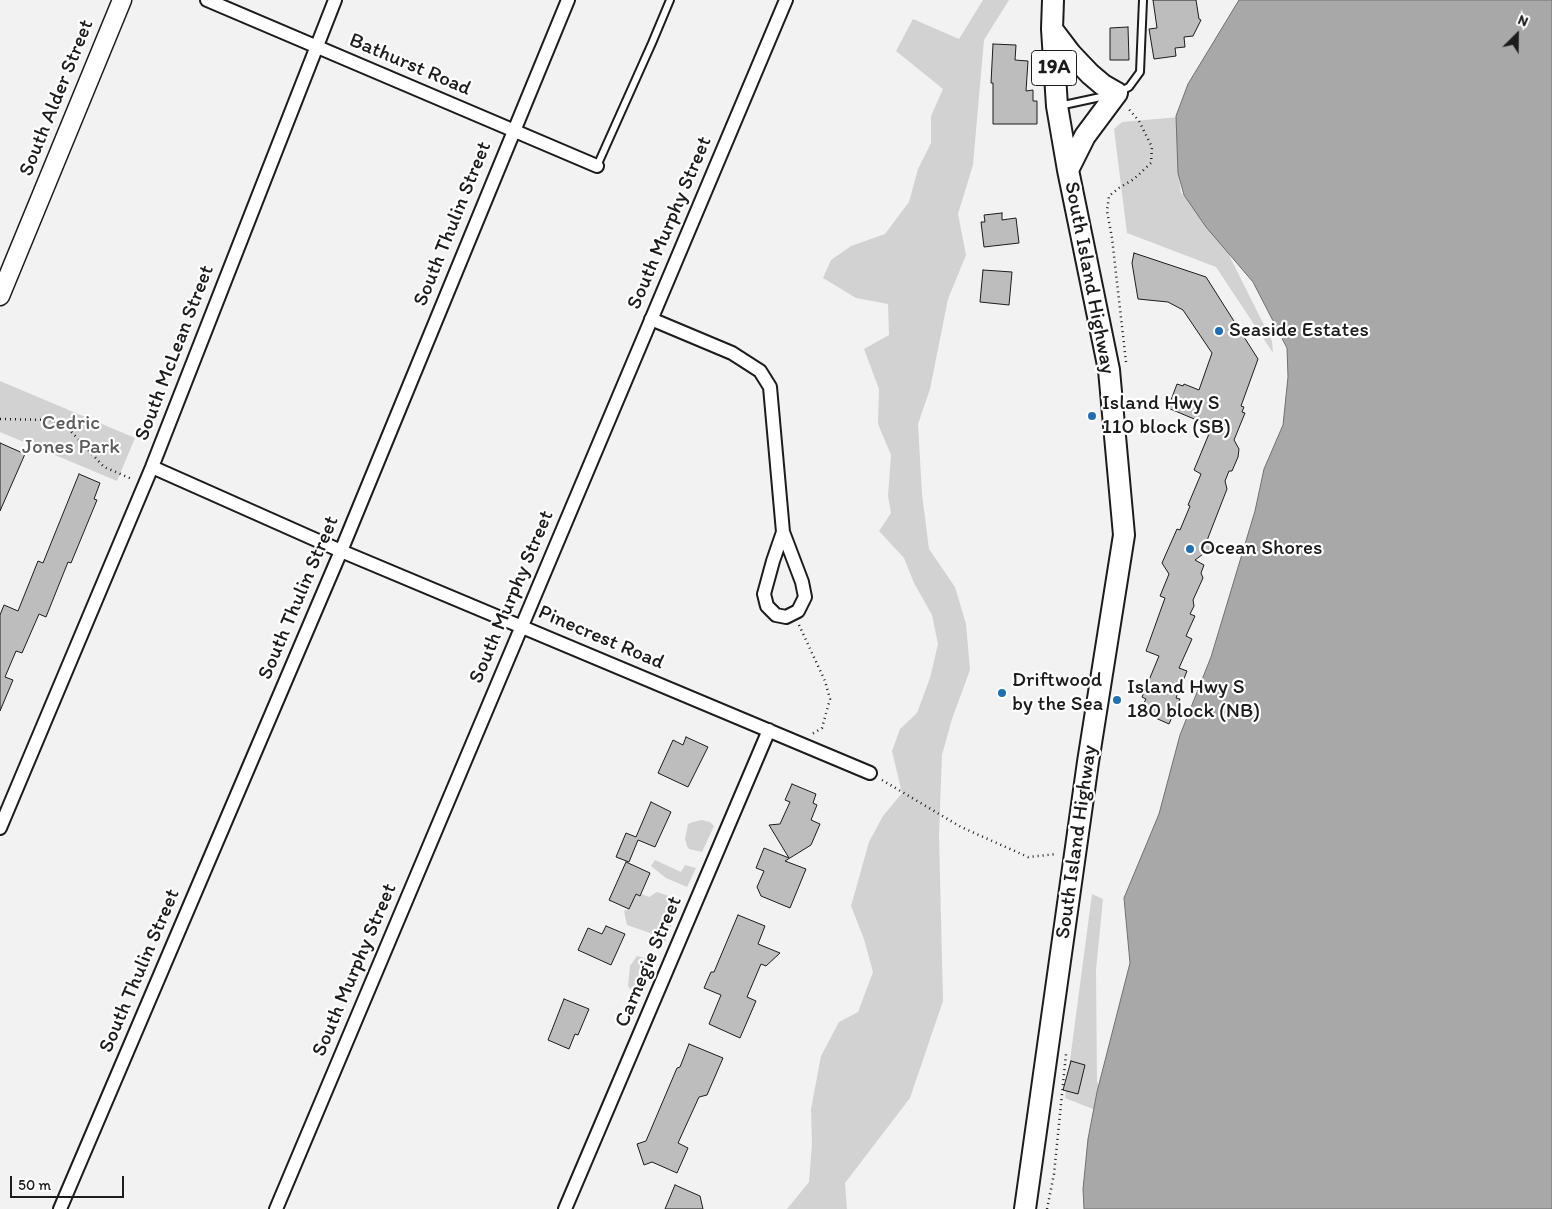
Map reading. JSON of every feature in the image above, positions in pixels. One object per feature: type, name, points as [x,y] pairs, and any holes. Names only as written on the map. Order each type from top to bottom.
[{"type":"main road","name":"South Island Highway","points":[[1025,1209],[1088,762],[1124,535],[1109,370],[1068,170],[1057,106],[1052,30],[1053,0]]},
{"type":"main road","points":[[1052,30],[1090,74],[1103,86],[1117,93],[1085,136],[1068,170]]},
{"type":"street","name":"South Alder Street","points":[[0,296],[122,0]]},
{"type":"street","name":"Bathurst Road","points":[[207,0],[597,166]]},
{"type":"street","name":"South McLean Street","points":[[0,828],[152,467],[335,0]]},
{"type":"street","name":"South Thulin Street","points":[[60,1209],[341,551],[568,0]]},
{"type":"street","name":"South Murphy Street","points":[[276,1209],[786,0]]},
{"type":"street","points":[[651,319],[732,353],[760,370],[770,387],[783,532],[802,582],[805,597],[798,611],[786,616],[776,615],[767,606],[764,594],[783,532]]},
{"type":"street","name":"Pinecrest Road","points":[[152,467],[341,551],[870,773]]},
{"type":"street","name":"Carnegie Street","points":[[565,1209],[769,730]]},
{"type":"lane","points":[[597,166],[670,0]]},
{"type":"lane","points":[[1057,106],[1117,93],[1129,87],[1140,72],[1143,0]]},
{"type":"path","points":[[0,419],[50,420],[66,426],[104,467],[145,484]]},
{"type":"path","points":[[794,613],[825,681],[830,699],[822,728],[798,743]]},
{"type":"path","points":[[870,773],[960,827],[1028,857],[1066,853]]},
{"type":"green space","points":[[983,0],[1009,0],[984,40],[973,165],[958,214],[966,255],[948,299],[930,389],[918,424],[922,494],[929,549],[955,587],[966,624],[970,670],[952,719],[942,755],[939,835],[943,1001],[910,1098],[845,1183],[847,1209],[787,1209],[809,1182],[812,1144],[811,1109],[821,1056],[839,1022],[858,1012],[873,972],[864,939],[851,906],[869,842],[883,816],[902,793],[892,751],[900,729],[917,713],[930,678],[938,644],[932,615],[914,583],[904,558],[879,531],[891,513],[888,496],[891,455],[878,424],[879,389],[864,349],[889,335],[888,304],[856,298],[823,278],[831,260],[851,246],[885,234],[909,202],[918,169],[931,143],[931,116],[943,89],[896,51],[913,19],[959,39]]},
{"type":"green space","points":[[1179,117],[1179,178],[1181,193],[1216,229],[1272,341],[1273,353],[1216,267],[1127,233],[1114,129],[1122,122]]},
{"type":"green space","name":"Cedric Jones Park","points":[[0,381],[135,438],[117,481],[0,432]]},
{"type":"green space","points":[[702,820],[710,822],[714,826],[702,852],[689,849],[685,839],[688,824]]},
{"type":"green space","points":[[655,860],[681,872],[685,865],[696,868],[687,887],[666,878],[651,866]]},
{"type":"green space","points":[[657,892],[681,900],[664,944],[655,939],[653,934],[627,925],[624,911],[629,909],[636,894],[649,897]]},
{"type":"green space","points":[[1092,894],[1103,899],[1096,970],[1097,1081],[1101,1093],[1103,1113],[1065,1098]]},
{"type":"green space","points":[[637,956],[644,958],[654,965],[643,992],[631,990],[628,986],[630,966]]},
{"type":"shaded area","points":[[1239,0],[1552,0],[1552,1209],[1084,1209],[1083,1189],[1088,1139],[1097,1092],[1130,963],[1124,898],[1159,814],[1180,735],[1211,657],[1255,511],[1264,469],[1283,425],[1288,377],[1287,348],[1253,282],[1206,227],[1184,195],[1178,173],[1176,116],[1188,84]]},
{"type":"building","points":[[1153,0],[1196,0],[1199,19],[1201,20],[1193,36],[1184,37],[1185,47],[1175,48],[1176,56],[1154,59],[1149,29],[1157,28]]},
{"type":"building","points":[[1128,27],[1129,60],[1110,60],[1110,28]]},
{"type":"building","points":[[993,44],[1016,45],[1015,60],[1028,61],[1026,91],[1033,90],[1033,101],[1037,101],[1037,124],[993,124],[993,83],[991,83]]},
{"type":"building","points":[[1002,213],[1002,220],[1016,218],[1019,243],[984,247],[981,222],[985,222],[984,215]]},
{"type":"building","points":[[1134,253],[1206,277],[1258,359],[1241,406],[1244,407],[1242,412],[1245,413],[1234,440],[1239,449],[1238,457],[1225,481],[1227,489],[1206,543],[1214,546],[1195,560],[1204,565],[1201,573],[1203,578],[1193,600],[1194,606],[1190,614],[1195,616],[1186,636],[1192,639],[1179,668],[1187,671],[1176,698],[1180,699],[1169,724],[1140,711],[1146,699],[1142,697],[1159,656],[1146,651],[1165,598],[1160,596],[1169,574],[1162,563],[1177,529],[1180,530],[1190,506],[1188,505],[1201,474],[1194,470],[1211,429],[1198,424],[1199,421],[1168,408],[1177,384],[1183,386],[1184,384],[1199,390],[1212,353],[1183,310],[1168,302],[1138,299],[1132,263]]},
{"type":"building","points":[[983,270],[1012,272],[1009,305],[980,302]]},
{"type":"building","points":[[0,443],[25,454],[0,511]]},
{"type":"building","points":[[79,474],[100,483],[94,499],[97,500],[71,563],[68,562],[46,617],[39,614],[22,653],[16,651],[5,677],[13,680],[0,711],[0,615],[4,605],[18,611],[38,561],[43,563]]},
{"type":"building","points":[[686,737],[708,747],[688,787],[658,773],[673,740],[683,745]]},
{"type":"building","points":[[792,784],[816,794],[813,803],[817,805],[811,820],[820,824],[811,845],[785,861],[806,869],[790,908],[761,896],[757,887],[764,871],[756,868],[764,848],[789,858],[769,825],[780,824],[790,802],[785,800]]},
{"type":"building","points":[[651,802],[671,812],[655,847],[638,840],[629,862],[616,857],[626,833],[636,837]]},
{"type":"building","points":[[626,862],[650,873],[640,896],[636,894],[629,909],[609,900]]},
{"type":"building","points":[[738,915],[765,926],[758,944],[780,953],[766,966],[761,964],[747,997],[756,1001],[740,1038],[709,1024],[721,995],[704,988],[711,972],[714,972]]},
{"type":"building","points":[[606,926],[625,934],[611,965],[578,950],[588,928],[602,934]]},
{"type":"building","points":[[564,999],[589,1009],[578,1035],[575,1034],[569,1049],[548,1040]]},
{"type":"building","points":[[689,1044],[723,1058],[707,1095],[699,1097],[678,1143],[688,1148],[677,1173],[652,1162],[644,1165],[637,1144],[646,1141]]},
{"type":"building","points":[[1071,1061],[1085,1065],[1078,1094],[1063,1090]]},
{"type":"building","points":[[675,1185],[700,1196],[703,1209],[665,1209]]},
{"type":"place","name":"Seaside Estates","points":[[1219,331]]},
{"type":"place","name":"Island Hwy S 110 block (SB)","points":[[1092,416]]},
{"type":"place","name":"Ocean Shores","points":[[1190,549]]},
{"type":"place","name":"Driftwood by the Sea","points":[[1002,693]]},
{"type":"place","name":"Island Hwy S 180 block (NB)","points":[[1117,700]]}]
